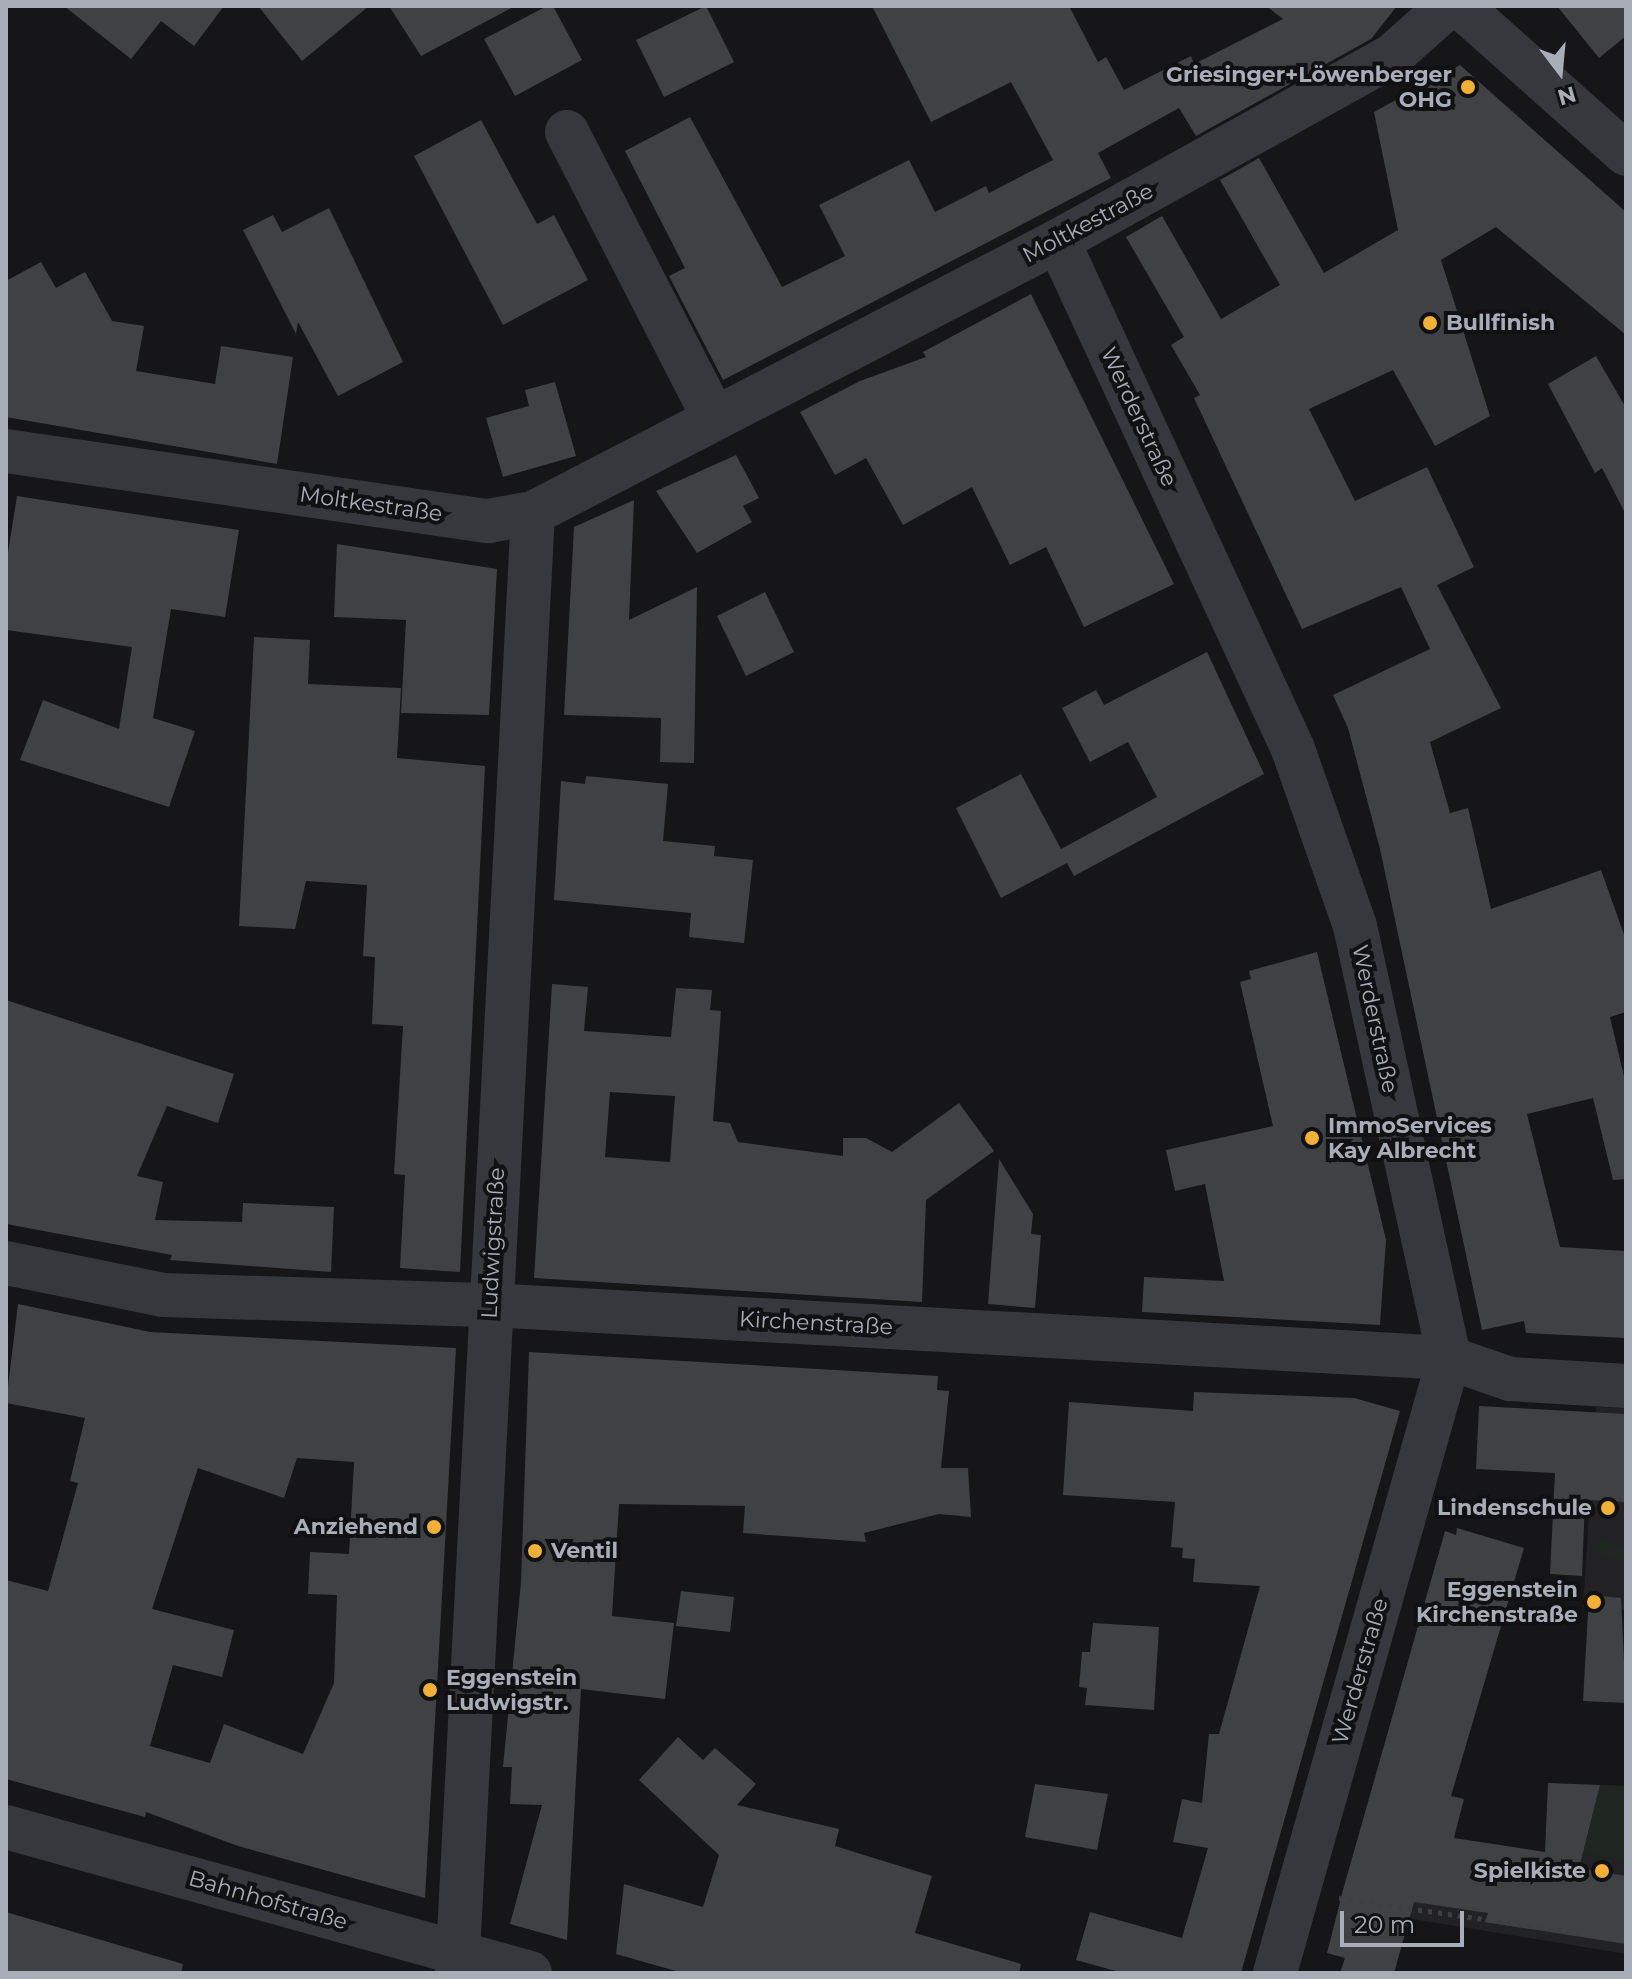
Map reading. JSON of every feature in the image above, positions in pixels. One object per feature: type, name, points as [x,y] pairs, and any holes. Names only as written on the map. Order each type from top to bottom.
[{"type":"street","name":"Moltkestraße","points":[[6,451],[488,521],[533,513],[1058,241],[1392,56],[1448,6]]},
{"type":"street","points":[[1460,6],[1626,154]]},
{"type":"street","points":[[567,132],[714,418]]},
{"type":"street","name":"Werderstraße","points":[[1058,241],[1293,749],[1355,926],[1449,1358],[1275,1973]]},
{"type":"street","name":"Ludwigstraße","points":[[458,1963],[489,1305],[533,513]]},
{"type":"street","name":"Kirchenstraße","points":[[6,1263],[163,1295],[489,1305],[1449,1358],[1510,1379],[1626,1386]]},
{"type":"street","name":"Bahnhofstraße","points":[[6,1827],[458,1963],[530,1973]]},
{"type":"path","points":[[1341,1898],[1579,1933]]},
{"type":"shaded area","name":"Lindenschule","points":[[1596,1407],[1626,1408],[1626,1610],[1583,1607]]},
{"type":"shaded area","points":[[1600,1540],[1626,1547],[1626,1562],[1596,1555]]},
{"type":"shaded area","name":"Spielkiste","points":[[1600,1785],[1626,1786],[1626,1954],[1339,1907],[1343,1889],[1564,1922]]},
{"type":"shaded area","points":[[1600,1785],[1626,1786],[1626,1860],[1582,1853]]},
{"type":"building","points":[[64,6],[224,6],[194,46],[161,21],[131,59]]},
{"type":"building","points":[[258,6],[369,6],[302,61]]},
{"type":"building","points":[[389,6],[515,6],[421,56]]},
{"type":"building","points":[[547,6],[553,6],[582,60],[515,96],[484,39]]},
{"type":"building","points":[[706,6],[734,62],[664,97],[636,40]]},
{"type":"building","points":[[872,6],[1069,6],[1098,62],[1106,57],[1124,90],[1191,56],[1194,64],[1283,19],[1266,6],[1397,6],[1371,39],[1196,136],[1179,108],[1098,153],[1111,178],[723,380],[669,276],[685,268],[625,151],[690,117],[782,287],[845,256],[819,205],[909,160],[935,212],[986,186],[989,193],[1053,160],[1011,82],[931,122]]},
{"type":"building","points":[[1557,6],[1626,6],[1626,36],[1599,58]]},
{"type":"building","points":[[1460,65],[1626,212],[1626,335],[1496,227],[1441,260],[1490,416],[1435,446],[1393,370],[1309,409],[1355,501],[1427,467],[1474,567],[1437,585],[1501,708],[1430,742],[1450,813],[1468,808],[1491,909],[1601,870],[1626,940],[1626,1012],[1610,1017],[1626,1085],[1626,1179],[1613,1180],[1593,1098],[1527,1114],[1560,1247],[1626,1251],[1626,1338],[1526,1333],[1524,1321],[1482,1330],[1380,849],[1348,728],[1333,695],[1430,649],[1401,587],[1302,629],[1194,398],[1200,395],[1171,345],[1184,337],[1126,237],[1162,216],[1221,319],[1280,285],[1220,180],[1259,158],[1324,273],[1398,230],[1374,112]]},
{"type":"building","points":[[481,120],[537,224],[554,215],[588,280],[503,325],[414,156]]},
{"type":"building","points":[[329,208],[403,362],[338,396],[298,322],[296,334],[243,230],[273,215],[282,232]]},
{"type":"building","points":[[41,262],[56,288],[85,272],[112,321],[144,326],[136,371],[215,384],[221,346],[293,357],[277,464],[6,417],[6,281]]},
{"type":"building","points":[[1031,294],[1174,584],[1084,627],[1046,547],[1010,565],[972,487],[903,525],[866,458],[835,475],[800,412],[860,381],[926,357],[923,352]]},
{"type":"building","points":[[1596,356],[1626,408],[1626,515],[1602,468],[1595,473],[1548,384]]},
{"type":"building","points":[[555,382],[576,456],[503,477],[486,418],[529,406],[525,390]]},
{"type":"building","points":[[736,455],[759,498],[743,506],[752,522],[697,553],[656,491]]},
{"type":"building","points":[[17,496],[239,530],[225,617],[171,609],[153,718],[195,731],[169,807],[20,760],[43,700],[119,729],[132,647],[6,630],[6,565]]},
{"type":"building","points":[[634,500],[629,620],[697,587],[694,763],[660,762],[661,718],[564,715],[574,527]]},
{"type":"building","points":[[337,544],[497,569],[489,715],[401,713],[406,620],[334,617]]},
{"type":"building","points":[[765,592],[794,652],[746,676],[717,616]]},
{"type":"building","points":[[254,637],[310,640],[308,684],[401,688],[397,758],[485,766],[460,1272],[400,1268],[405,1175],[394,1174],[403,1026],[372,1024],[375,957],[363,956],[367,885],[306,881],[295,929],[239,926]]},
{"type":"building","points":[[1207,652],[1264,774],[1074,876],[1067,863],[1001,898],[956,808],[1021,774],[1061,849],[1157,797],[1128,742],[1090,762],[1062,708],[1096,690],[1104,705]]},
{"type":"building","points":[[586,776],[668,784],[663,841],[715,846],[714,856],[753,860],[744,943],[689,937],[691,913],[554,900],[561,781],[585,784]]},
{"type":"building","points":[[1317,952],[1386,1240],[1380,1325],[1142,1312],[1144,1277],[1224,1281],[1205,1184],[1175,1191],[1166,1150],[1273,1126],[1240,982],[1251,979],[1249,971]]},
{"type":"building","points":[[552,984],[588,987],[584,1031],[671,1037],[676,988],[712,990],[710,1010],[721,1011],[713,1121],[730,1123],[738,1142],[843,1156],[843,1138],[866,1138],[892,1152],[959,1103],[994,1151],[926,1200],[922,1302],[534,1278]],"holes":[[[610,1092],[675,1096],[670,1162],[605,1157]]]},
{"type":"building","points":[[6,1000],[234,1074],[218,1123],[167,1106],[137,1176],[163,1182],[155,1220],[242,1222],[243,1203],[334,1207],[331,1272],[170,1260],[172,1255],[6,1224]]},
{"type":"building","points":[[999,1159],[1033,1214],[1031,1234],[1041,1235],[1035,1308],[988,1304]]},
{"type":"building","points":[[18,1304],[150,1332],[456,1348],[425,1898],[238,1846],[146,1812],[145,1817],[6,1779],[6,1580],[48,1591],[78,1483],[70,1481],[85,1418],[6,1403]],"holes":[[[297,1458],[354,1462],[349,1554],[310,1552],[308,1594],[337,1595],[334,1683],[303,1754],[224,1724],[210,1763],[150,1746],[173,1665],[222,1677],[234,1630],[152,1609],[198,1468],[284,1498]]]},
{"type":"building","points":[[529,1352],[938,1376],[937,1390],[949,1391],[941,1468],[968,1468],[971,1517],[939,1514],[864,1533],[866,1542],[743,1533],[745,1506],[619,1504],[612,1616],[674,1623],[665,1699],[581,1689],[567,1940],[510,1924],[542,1805],[510,1804],[512,1767],[503,1767],[521,1582]]},
{"type":"building","points":[[1194,1392],[1354,1398],[1400,1411],[1241,1973],[1123,1973],[1076,1960],[1090,1912],[1182,1938],[1208,1848],[1173,1842],[1182,1799],[1202,1803],[1209,1734],[1219,1734],[1260,1586],[1193,1582],[1195,1559],[1182,1558],[1183,1548],[1171,1547],[1175,1502],[1063,1495],[1069,1402],[1193,1411]]},
{"type":"building","points":[[1479,1406],[1626,1414],[1626,1502],[1585,1500],[1582,1576],[1550,1574],[1555,1473],[1476,1469]]},
{"type":"building","points":[[1457,1528],[1524,1548],[1451,1796],[1464,1799],[1454,1838],[1545,1852],[1548,1783],[1600,1785],[1579,1868],[1626,1876],[1626,1944],[1485,1922],[1488,1913],[1414,1902],[1394,1973],[1340,1973],[1345,1958],[1327,1953],[1343,1890],[1445,1531],[1456,1535]]},
{"type":"building","points":[[681,1591],[734,1597],[730,1632],[676,1626]]},
{"type":"building","points":[[1589,1595],[1621,1598],[1626,1703],[1583,1701]]},
{"type":"building","points":[[1093,1623],[1159,1627],[1154,1710],[1085,1705],[1087,1688],[1079,1687],[1082,1652],[1090,1652]]},
{"type":"building","points":[[678,1737],[703,1760],[715,1748],[756,1784],[737,1805],[839,1829],[835,1846],[932,1876],[915,1933],[1021,1964],[1019,1973],[683,1973],[616,1954],[624,1884],[703,1907],[719,1855],[639,1780]]},
{"type":"building","points":[[1035,1784],[1108,1794],[1097,1850],[1025,1837]]},
{"type":"building","points":[[6,1912],[183,1964],[181,1973],[6,1973]]},
{"type":"place","name":"Griesinger+Löwenberger OHG","points":[[1468,87]]},
{"type":"place","name":"Bullfinish","points":[[1430,323]]},
{"type":"place","name":"ImmoServices Kay Albrecht","points":[[1312,1138]]},
{"type":"place","name":"Lindenschule","points":[[1608,1508]]},
{"type":"place","name":"Anziehend","points":[[434,1527]]},
{"type":"place","name":"Ventil","points":[[535,1551]]},
{"type":"place","name":"Eggenstein Kirchenstraße","points":[[1594,1602]]},
{"type":"place","name":"Eggenstein Ludwigstr.","points":[[430,1690]]},
{"type":"place","name":"Spielkiste","points":[[1602,1871]]}]
